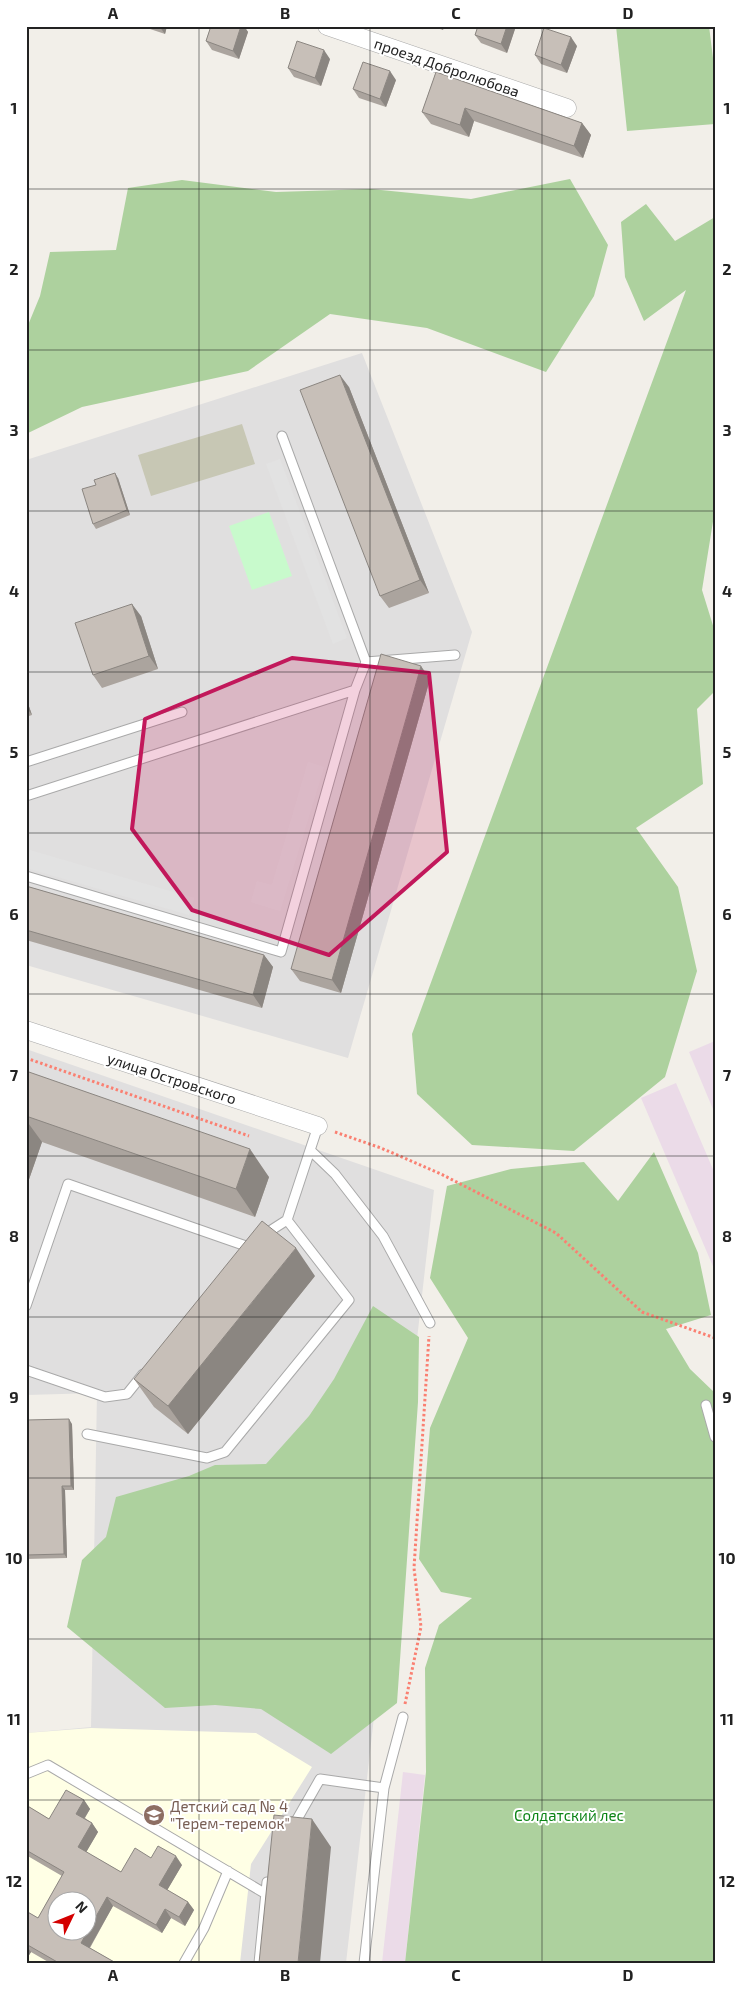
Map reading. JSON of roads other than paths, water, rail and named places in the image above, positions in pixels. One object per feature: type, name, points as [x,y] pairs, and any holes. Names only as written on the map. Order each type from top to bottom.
[{"type":"street","name":"проезд Добролюбова","points":[[326,26],[566,108]]},
{"type":"street","name":"улица Островского","points":[[26,1030],[318,1126]]},
{"type":"lane","points":[[26,876],[281,952],[355,690],[366,662],[282,436]]},
{"type":"lane","points":[[366,662],[455,655]]},
{"type":"lane","points":[[26,796],[355,690]]},
{"type":"lane","points":[[26,762],[182,712]]},
{"type":"lane","points":[[26,1306],[68,1184],[244,1250],[287,1220],[318,1126]]},
{"type":"lane","points":[[310,1150],[335,1174],[383,1236],[430,1322]]},
{"type":"lane","points":[[87,1434],[207,1458],[225,1452],[349,1300],[287,1220]]},
{"type":"lane","points":[[26,1370],[106,1398],[127,1394],[151,1365]]},
{"type":"lane","points":[[706,1405],[715,1437]]},
{"type":"lane","points":[[364,1963],[384,1788],[403,1717]]},
{"type":"lane","points":[[26,1774],[48,1765],[266,1894]]},
{"type":"lane","points":[[288,1835],[320,1779],[384,1788]]},
{"type":"lane","points":[[184,1963],[204,1928],[228,1871]]},
{"type":"lane","points":[[259,1963],[268,1876]]},
{"type":"place","name":"Детский сад № 4 \"Терем-теремок\"","points":[[154,1815]]},
{"type":"park label","name":"Солдатский лес","points":[[569,1815]]}]
